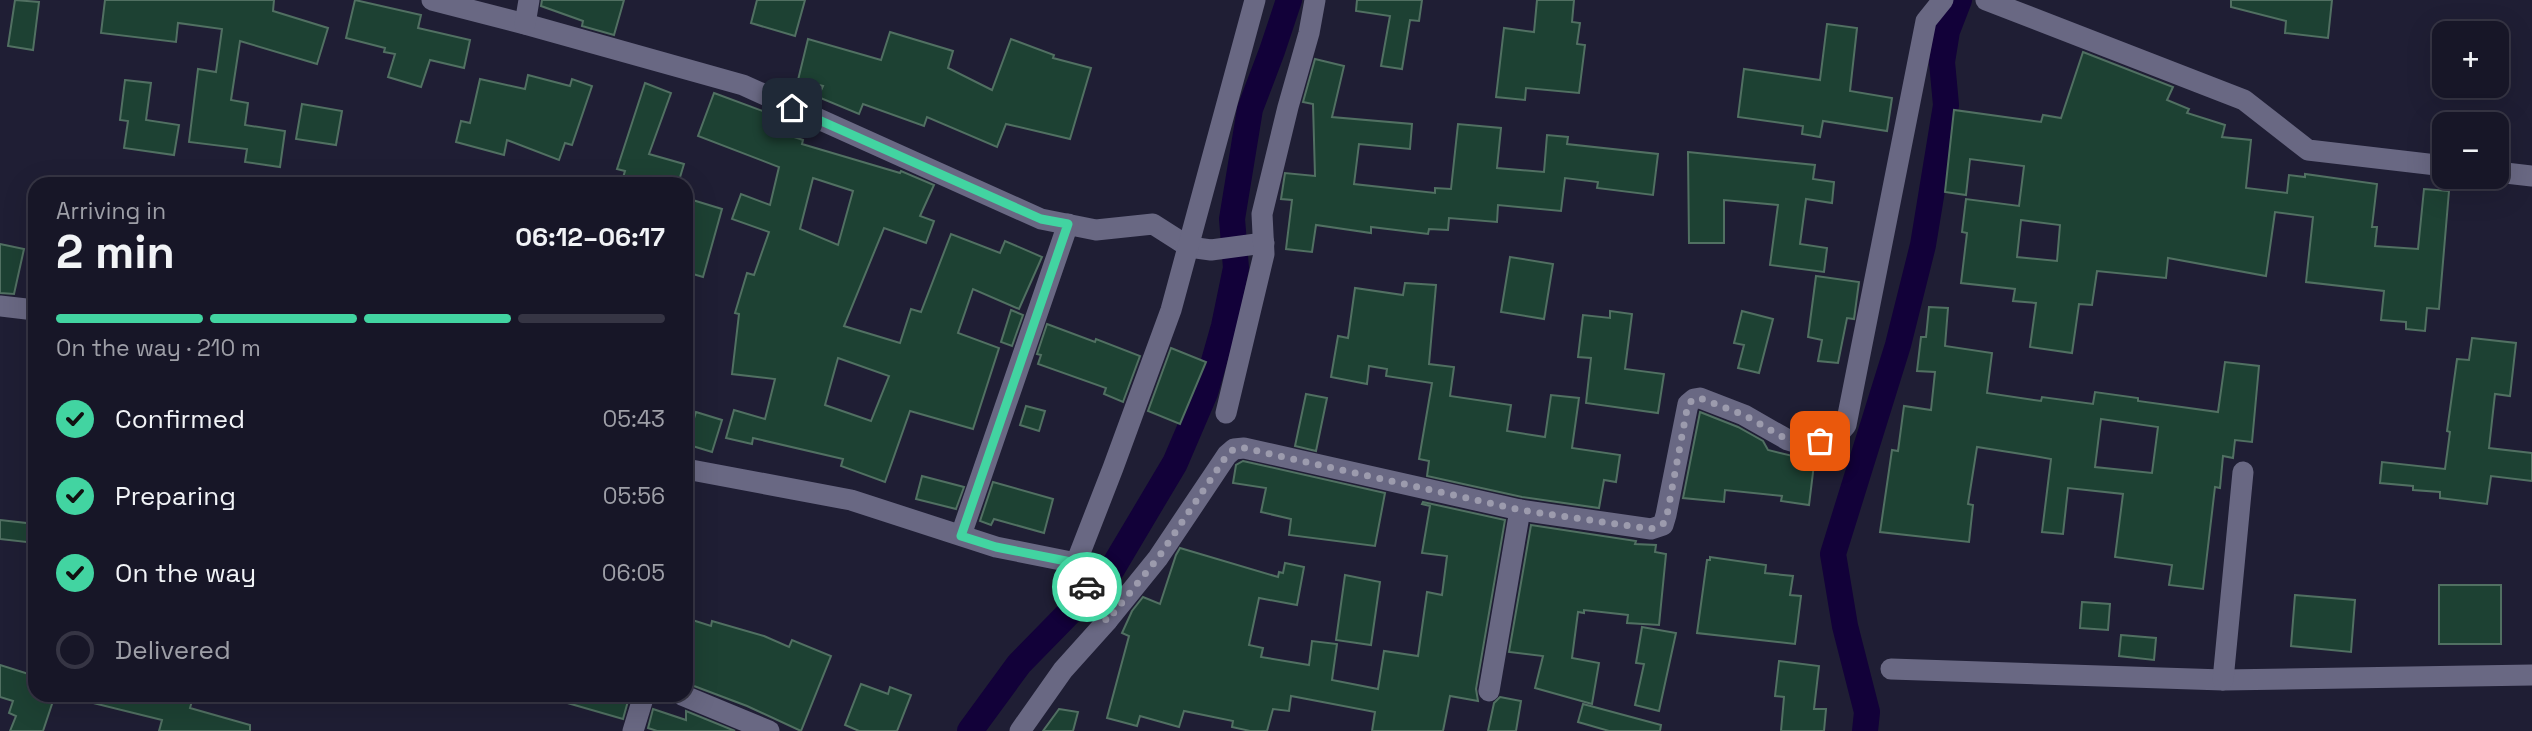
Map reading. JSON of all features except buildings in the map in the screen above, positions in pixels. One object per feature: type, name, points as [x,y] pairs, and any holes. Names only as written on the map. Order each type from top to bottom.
[{"type":"street","points":[[432,0],[743,85],[1041,219],[1096,230],[1153,224],[1200,248],[1258,245]]},
{"type":"street","points":[[525,24],[529,0]]},
{"type":"street","points":[[1079,570],[1171,310],[1200,248],[1255,0]]},
{"type":"street","points":[[1226,413],[1264,254],[1258,245],[1262,214],[1309,33],[1315,0]]},
{"type":"street","points":[[1020,731],[1101,612],[1158,558],[1227,455],[1234,449],[1244,448],[1520,510],[1651,529],[1663,524],[1688,404],[1694,399],[1700,398],[1744,415],[1788,440],[1804,445],[1836,437],[1846,425],[1926,21],[1943,0]]},
{"type":"street","points":[[1986,0],[2244,100],[2308,150],[2432,164]]},
{"type":"street","points":[[2509,173],[2532,176]]},
{"type":"street","points":[[961,536],[1068,224]]},
{"type":"street","points":[[1,310],[28,310]]},
{"type":"street","points":[[693,470],[851,500],[996,547],[1079,570],[1101,612]]},
{"type":"street","points":[[2223,680],[2243,472]]},
{"type":"street","points":[[1489,691],[1520,510]]},
{"type":"street","points":[[1891,669],[2223,680],[2532,675]]},
{"type":"street","points":[[693,700],[769,731]]},
{"type":"street","points":[[633,731],[642,702]]},
{"type":"waterway","points":[[970,731],[1019,664],[1112,569],[1175,463],[1205,393],[1224,326],[1236,268],[1232,219],[1250,109],[1289,0]]},
{"type":"waterway","points":[[1865,731],[1867,712],[1845,626],[1833,554],[1898,345],[1923,245],[1946,105],[1942,62],[1947,31],[1959,0]]},
{"type":"way so far","points":[[1087,587],[1094,604],[1107,621],[1158,558],[1227,455],[1234,449],[1244,448],[1520,510],[1651,529],[1663,524],[1667,515],[1688,404],[1694,399],[1700,398],[1744,415],[1788,440],[1804,445],[1820,441]]},
{"type":"route","points":[[792,108],[1041,219],[1068,224],[961,536],[996,547],[1076,563],[1087,587]]}]
